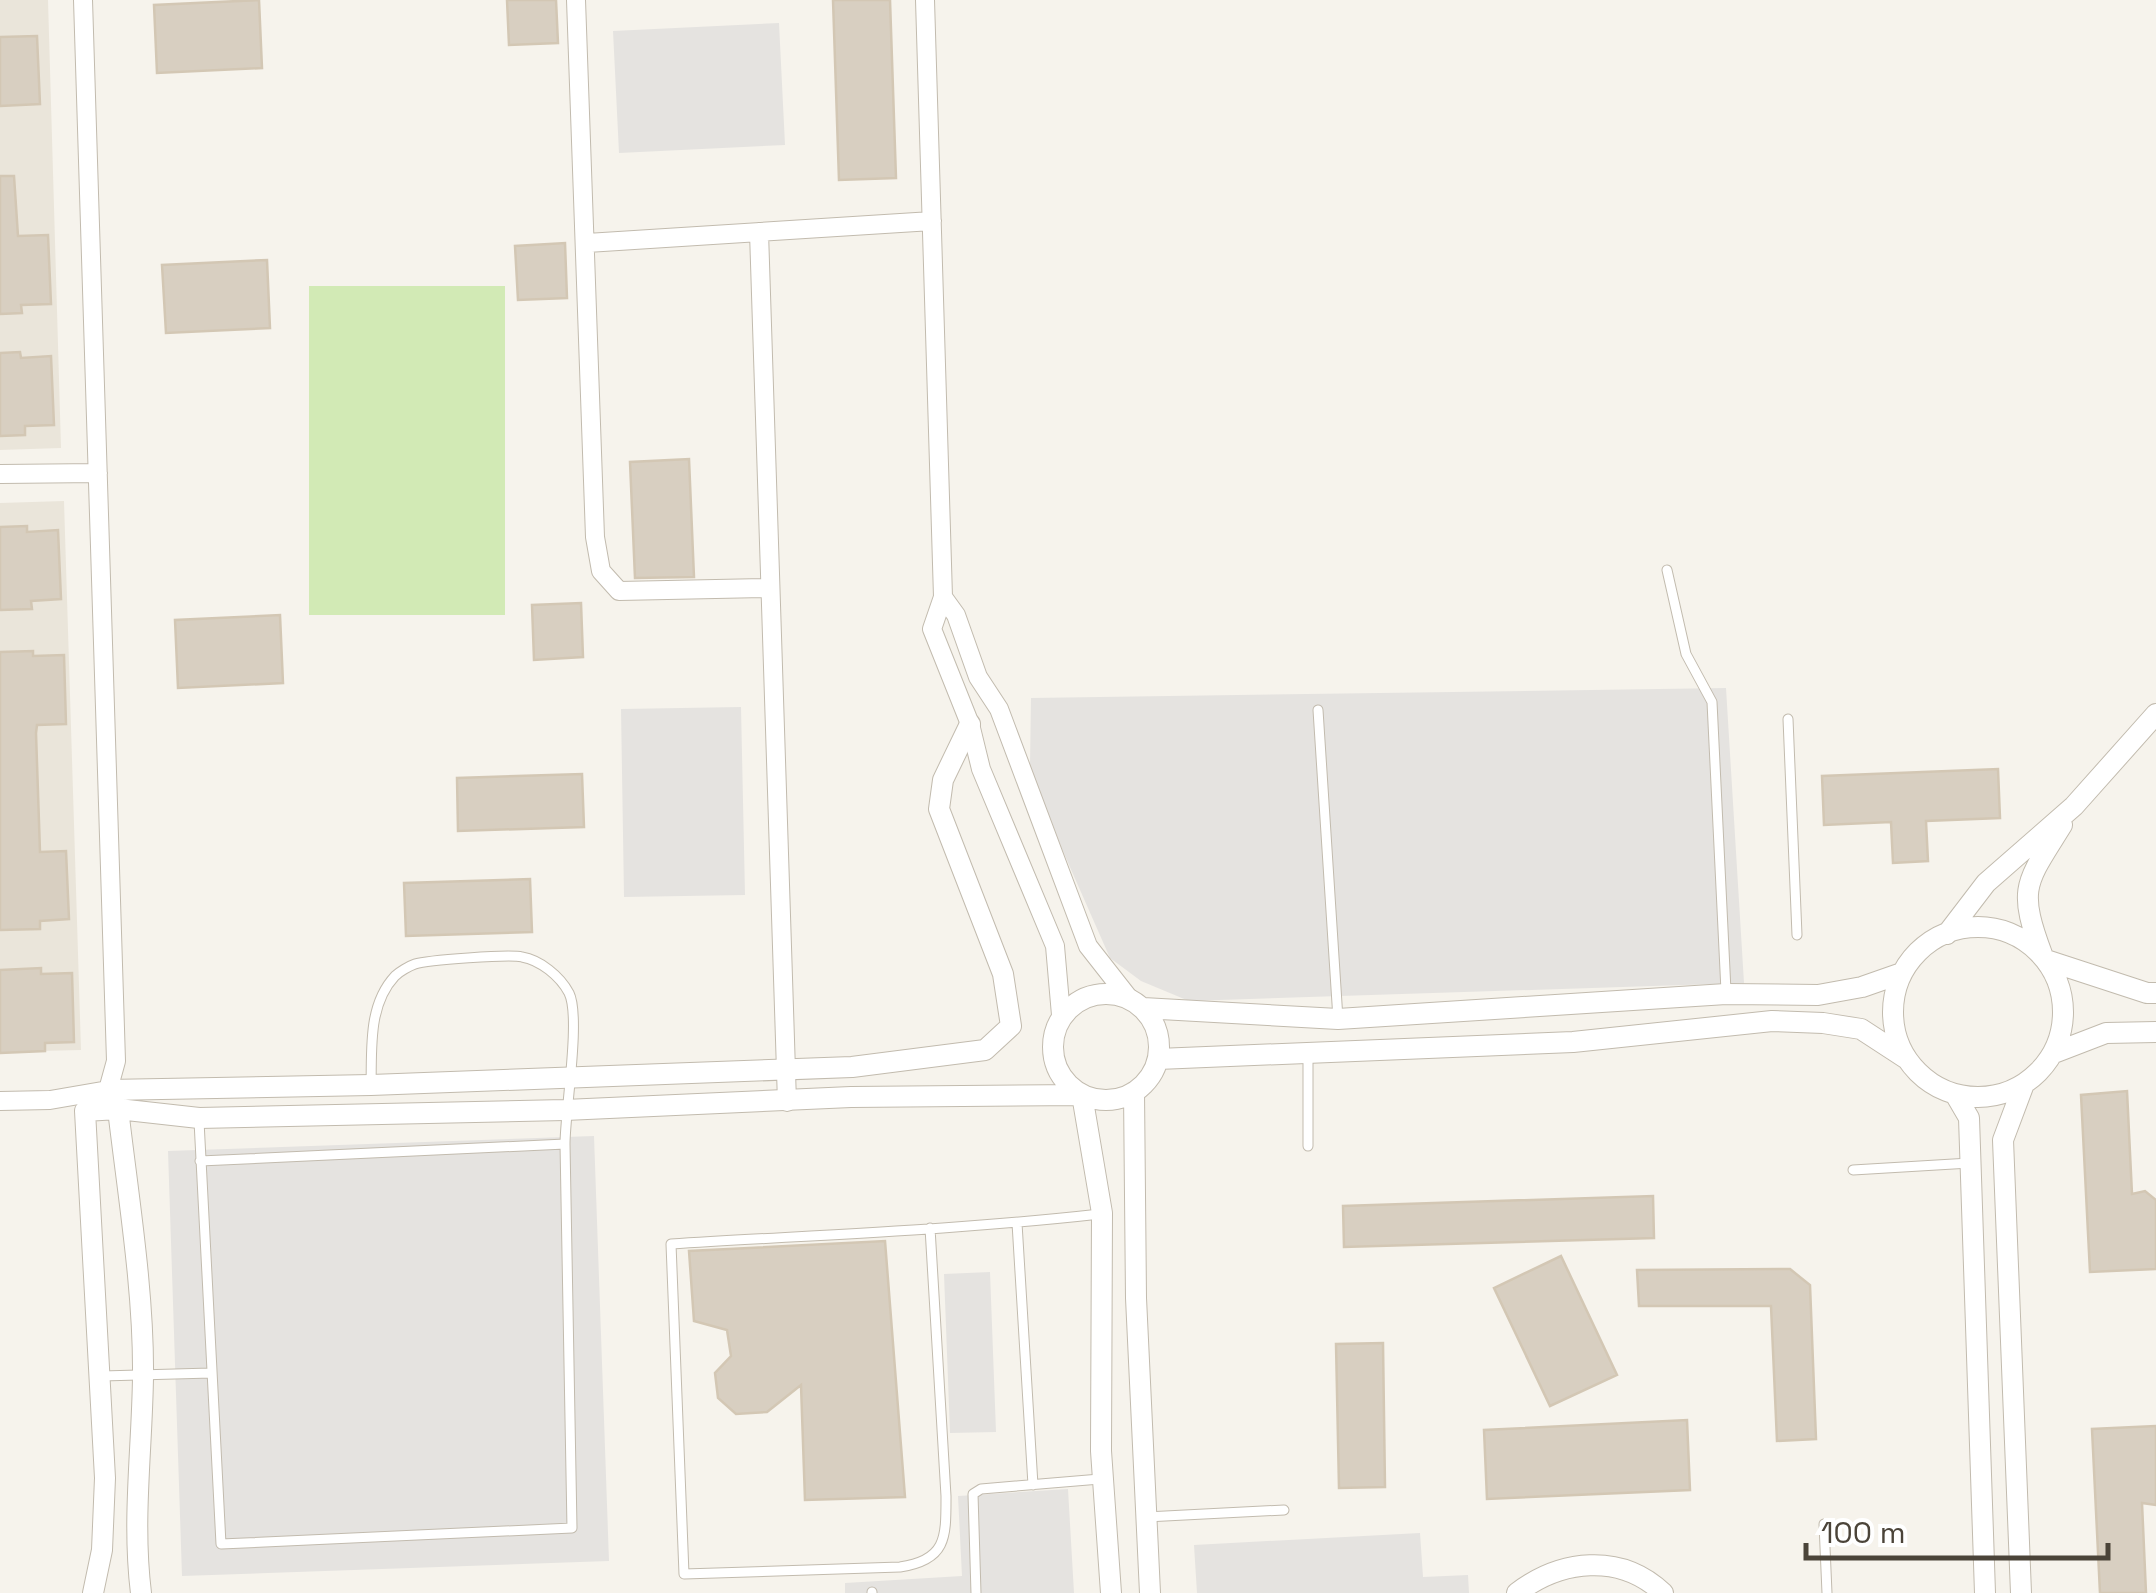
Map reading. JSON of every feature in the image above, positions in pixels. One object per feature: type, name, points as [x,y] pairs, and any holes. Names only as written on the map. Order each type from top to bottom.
[{"type":"street","points":[[83,0],[116,1061],[113,1099],[133,1239],[143,1374],[135,1545],[141,1593]]},
{"type":"street","points":[[576,0],[595,537],[601,572],[619,591],[769,588]]},
{"type":"street","points":[[925,0],[943,597],[932,628],[970,724],[981,768],[1054,946],[1062,1016]]},
{"type":"street","points":[[587,244],[932,221]]},
{"type":"street","points":[[759,232],[787,1102]]},
{"type":"street","points":[[0,474],[98,473]]},
{"type":"street","points":[[943,597],[956,615],[978,676],[998,709],[1088,946],[1136,1002],[1154,1022],[1160,1040],[1158,1058],[1145,1084],[1134,1092],[1117,1099],[1099,1100],[1082,1095],[1067,1084],[1056,1068],[1052,1050],[1054,1032],[1062,1016],[1074,1002],[1092,994],[1110,993],[1136,1002],[1338,1019],[1726,994],[1818,995],[1862,987],[1902,973]]},
{"type":"street","points":[[0,1101],[852,1066],[985,1050],[1012,1026],[1003,974],[939,809],[942,780],[970,724],[998,709]]},
{"type":"street","points":[[1947,934],[1986,882],[2074,806],[2156,714]]},
{"type":"street","points":[[1158,1058],[1574,1042],[1772,1021],[1823,1023],[1862,1029],[1907,1059],[1936,1087],[1955,1094],[1990,1097],[2024,1084],[2041,1071],[2054,1053],[2062,1030],[2064,1005],[2058,982],[2030,922],[2027,890],[2036,867],[2074,806]]},
{"type":"street","points":[[1907,1059],[1892,1017],[1894,994],[1902,973],[1916,954],[1960,929],[1985,927],[2010,933],[2032,945],[2044,958],[2156,993]]},
{"type":"street","points":[[2054,1053],[2106,1033],[2156,1032]]},
{"type":"street","points":[[2021,1593],[2003,1140],[2024,1084]]},
{"type":"street","points":[[1134,1092],[1136,1298],[1150,1593]]},
{"type":"street","points":[[93,1593],[102,1550],[105,1478],[85,1110],[113,1099],[199,1118],[566,1110],[1002,1093],[1082,1095]]},
{"type":"street","points":[[1955,1094],[1969,1118],[1985,1593]]},
{"type":"street","points":[[1082,1095],[1102,1214],[1103,1479],[1110,1593]]},
{"type":"street","points":[[1517,1593],[1536,1578],[1560,1568],[1586,1564],[1636,1574],[1663,1593]]},
{"type":"lane","points":[[1667,570],[1686,654],[1712,702],[1726,994]]},
{"type":"lane","points":[[1318,710],[1338,1019]]},
{"type":"lane","points":[[1788,719],[1797,936]]},
{"type":"lane","points":[[199,1118],[221,1544],[572,1528],[566,1144],[566,1110],[572,1078],[571,996],[554,972],[521,956],[416,964],[396,975],[379,1001],[372,1028],[371,1085]]},
{"type":"lane","points":[[1308,1051],[1308,1146]]},
{"type":"lane","points":[[200,1161],[566,1144]]},
{"type":"lane","points":[[1853,1170],[1970,1163]]},
{"type":"lane","points":[[930,1228],[946,1496],[946,1536],[936,1553],[920,1564],[900,1567],[684,1574],[671,1244],[930,1228],[1017,1223],[1102,1214]]},
{"type":"lane","points":[[1017,1223],[1033,1485]]},
{"type":"lane","points":[[99,1376],[212,1373]]},
{"type":"lane","points":[[976,1593],[972,1494],[981,1489],[1103,1479]]},
{"type":"lane","points":[[1146,1518],[1284,1510]]},
{"type":"lane","points":[[1824,1524],[1827,1593]]},
{"type":"shaded area","points":[[0,0],[48,0],[61,448],[0,450]]},
{"type":"shaded area","points":[[779,23],[785,145],[619,153],[613,31]]},
{"type":"shaded area","points":[[64,501],[81,1050],[0,1052],[0,503]]},
{"type":"shaded area","points":[[1726,688],[1744,983],[1189,1001],[1141,981],[1110,958],[1030,766],[1031,698]]},
{"type":"shaded area","points":[[741,707],[745,895],[624,897],[621,709]]},
{"type":"shaded area","points":[[594,1136],[609,1561],[182,1576],[168,1151]]},
{"type":"shaded area","points":[[990,1272],[996,1432],[950,1433],[944,1274]]},
{"type":"shaded area","points":[[1068,1489],[1074,1593],[845,1593],[845,1583],[962,1576],[958,1496]]},
{"type":"shaded area","points":[[1420,1533],[1423,1577],[1468,1575],[1469,1593],[1197,1593],[1194,1545]]},
{"type":"green space","points":[[309,286],[505,286],[505,615],[309,615]]},
{"type":"building","points":[[259,0],[262,68],[157,73],[154,5]]},
{"type":"building","points":[[507,0],[556,0],[558,43],[509,45]]},
{"type":"building","points":[[833,0],[890,0],[896,178],[839,180]]},
{"type":"building","points":[[37,36],[40,104],[0,106],[0,37]]},
{"type":"building","points":[[0,176],[14,176],[18,236],[48,235],[51,304],[21,305],[22,313],[0,314]]},
{"type":"building","points":[[565,243],[567,298],[518,300],[515,246]]},
{"type":"building","points":[[267,260],[270,328],[166,333],[162,265]]},
{"type":"building","points":[[20,352],[21,358],[51,356],[54,425],[25,426],[25,435],[0,436],[0,353]]},
{"type":"building","points":[[689,459],[694,577],[635,578],[630,462]]},
{"type":"building","points":[[27,526],[27,532],[58,530],[61,599],[31,601],[32,609],[0,610],[0,527]]},
{"type":"building","points":[[581,603],[583,657],[534,660],[532,605]]},
{"type":"building","points":[[280,615],[283,683],[178,688],[175,620]]},
{"type":"building","points":[[33,651],[33,656],[64,655],[66,724],[37,725],[36,733],[40,852],[66,851],[69,919],[40,921],[40,929],[0,930],[0,652]]},
{"type":"building","points":[[1998,769],[2000,818],[1926,821],[1928,861],[1893,863],[1891,822],[1824,825],[1822,776]]},
{"type":"building","points":[[582,774],[584,827],[458,831],[457,778]]},
{"type":"building","points":[[530,879],[532,932],[406,936],[404,883]]},
{"type":"building","points":[[41,968],[41,974],[72,973],[74,1042],[45,1043],[45,1051],[0,1053],[0,970]]},
{"type":"building","points":[[2127,1091],[2132,1194],[2145,1191],[2156,1200],[2156,1269],[2090,1272],[2081,1095]]},
{"type":"building","points":[[1653,1196],[1654,1238],[1344,1247],[1343,1206]]},
{"type":"building","points":[[885,1241],[905,1497],[805,1500],[801,1385],[767,1412],[736,1414],[718,1398],[715,1373],[731,1356],[727,1330],[694,1321],[689,1251]]},
{"type":"building","points":[[1561,1256],[1617,1375],[1550,1406],[1494,1288]]},
{"type":"building","points":[[1790,1269],[1810,1285],[1816,1439],[1777,1441],[1771,1306],[1639,1306],[1637,1270]]},
{"type":"building","points":[[1383,1343],[1385,1487],[1339,1488],[1336,1344]]},
{"type":"building","points":[[1687,1420],[1690,1490],[1487,1499],[1484,1430]]},
{"type":"building","points":[[2156,1426],[2156,1505],[2142,1503],[2146,1593],[2100,1593],[2092,1429]]}]
